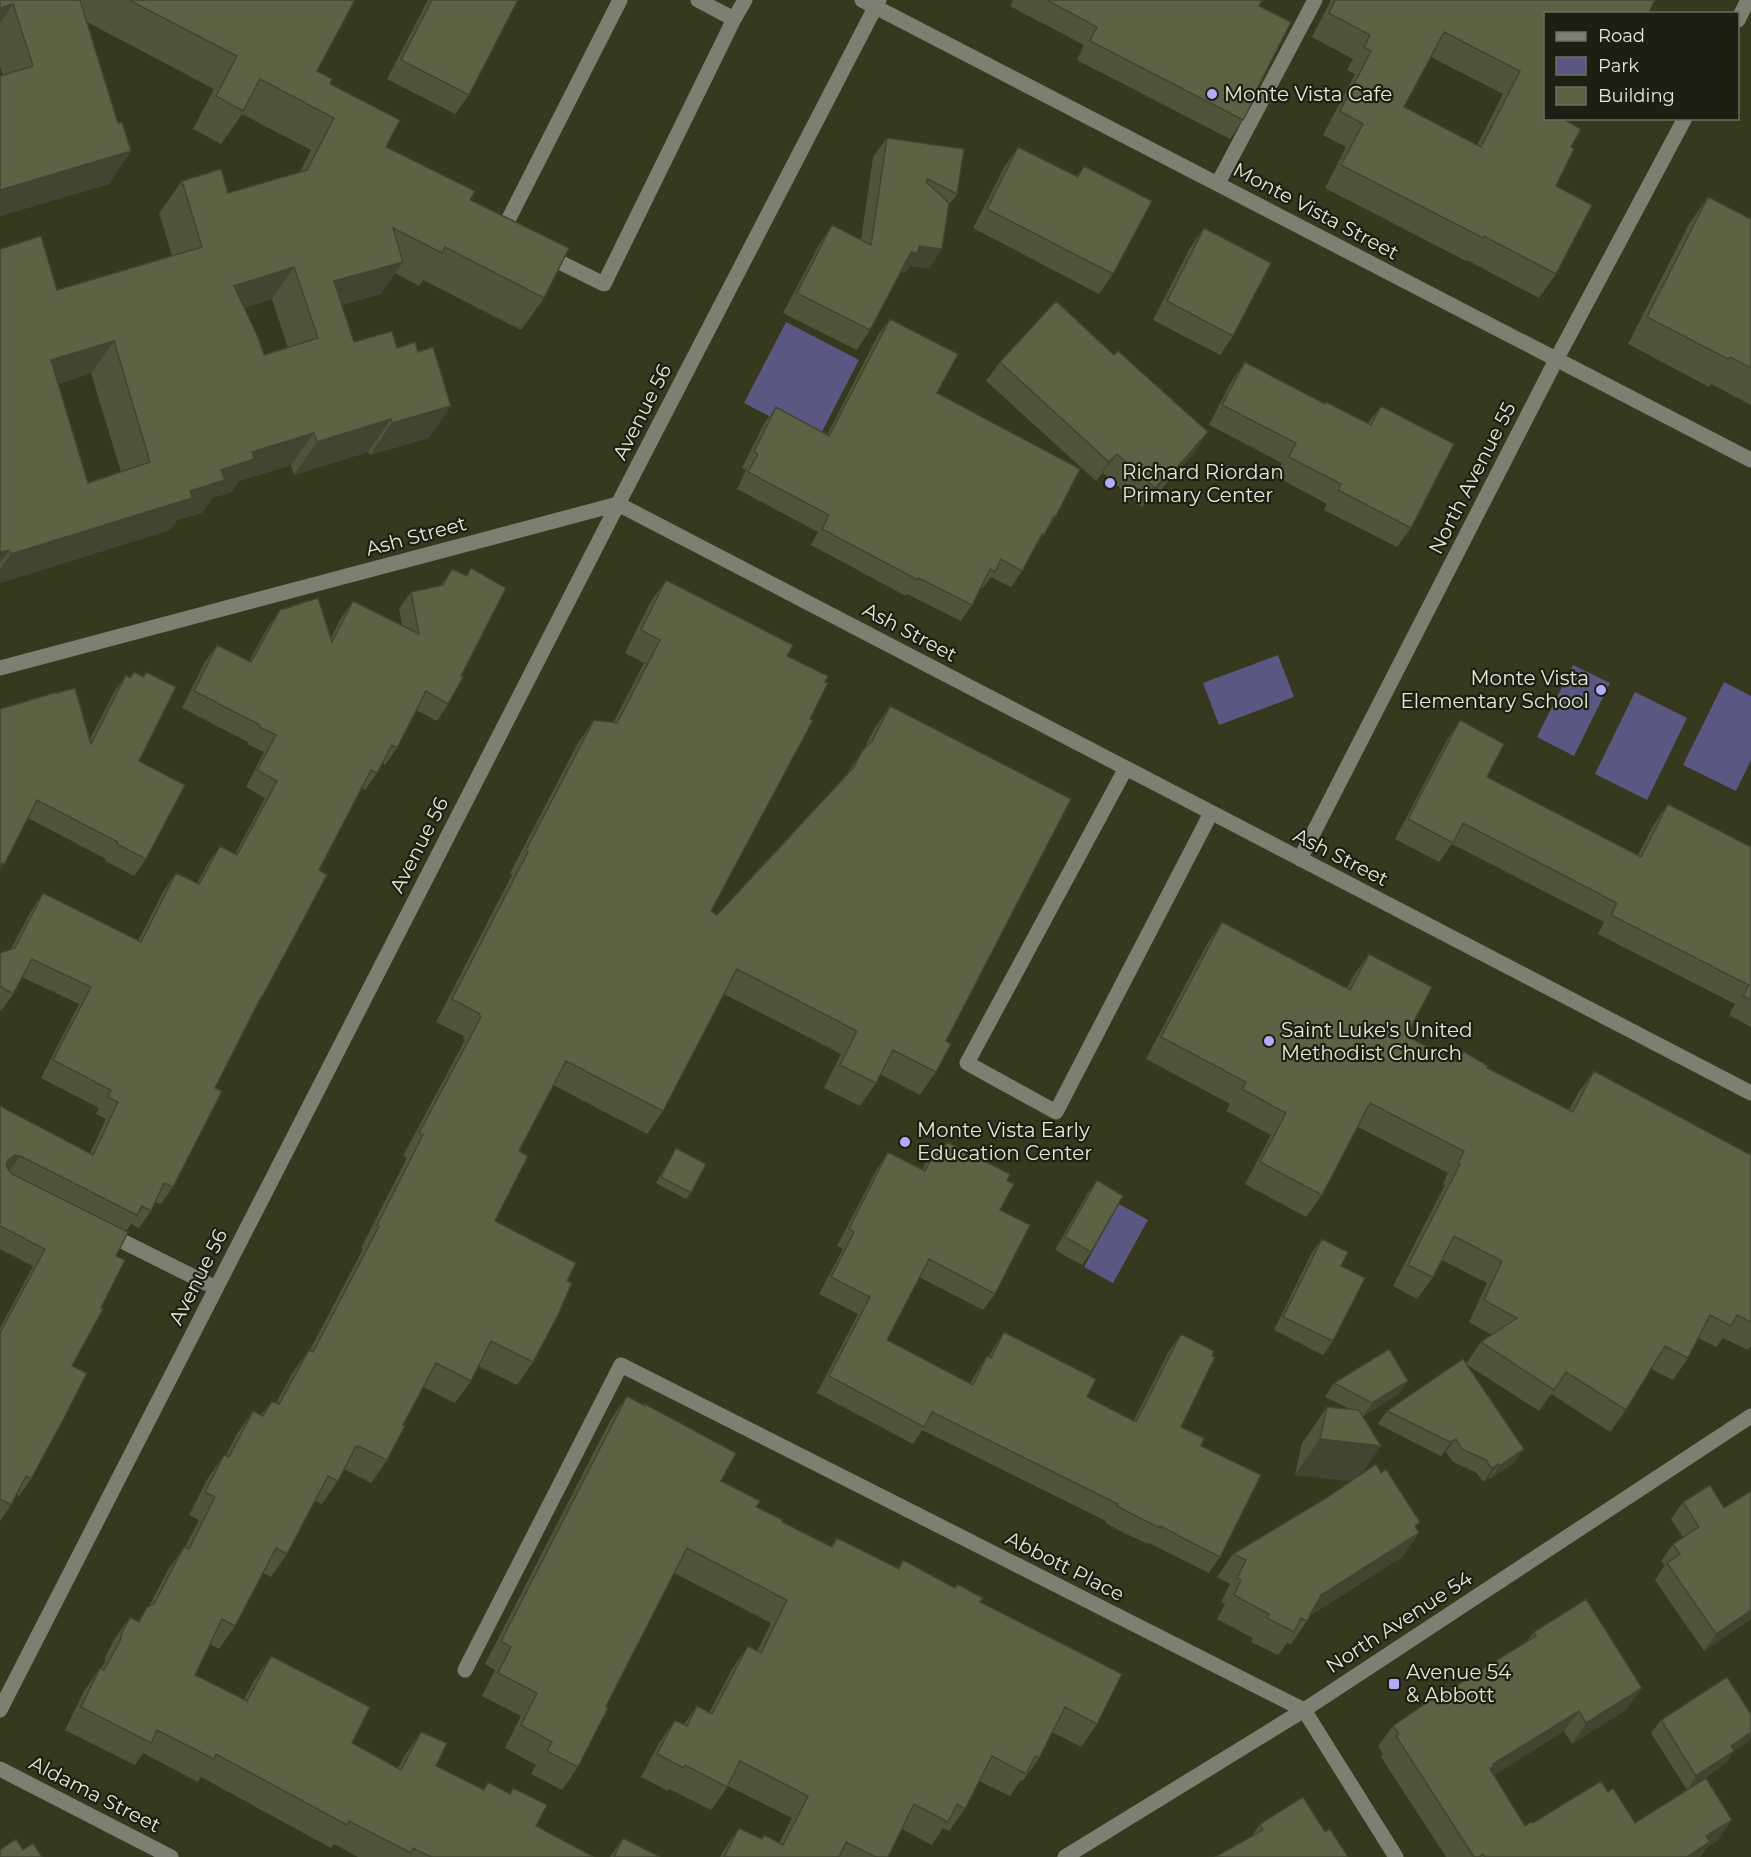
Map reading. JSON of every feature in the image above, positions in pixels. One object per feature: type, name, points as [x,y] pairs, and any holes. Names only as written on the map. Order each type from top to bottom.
[{"type":"street","points":[[698,0],[734,19]]},
{"type":"street","points":[[531,249],[604,284],[745,0]]},
{"type":"street","points":[[1218,183],[1315,0]]},
{"type":"street","points":[[1739,16],[1748,0]]},
{"type":"street","points":[[511,239],[500,234],[619,2]]},
{"type":"street","name":"Monte Vista Street","points":[[872,2],[1751,460]]},
{"type":"street","name":"Avenue 56","points":[[0,1710],[618,504],[872,2]]},
{"type":"street","name":"North Avenue 55","points":[[1300,859],[1556,360],[1684,120]]},
{"type":"street","name":"Ash Street","points":[[0,668],[618,504],[1751,1093]]},
{"type":"street","points":[[1126,768],[967,1063],[1056,1112],[1211,813]]},
{"type":"street","points":[[97,1228],[216,1288]]},
{"type":"street","name":"Abbott Place","points":[[465,1670],[621,1365],[1304,1710]]},
{"type":"street","name":"North Avenue 54","points":[[1065,1857],[1304,1710],[1751,1416]]},
{"type":"street","points":[[1304,1710],[1396,1857]]},
{"type":"street","name":"Aldama Street","points":[[0,1769],[171,1857]]},
{"type":"green space","points":[[786,322],[859,360],[817,441],[744,403]]},
{"type":"green space","points":[[1278,655],[1294,697],[1219,725],[1203,683]]},
{"type":"green space","points":[[1573,665],[1610,683],[1574,756],[1537,737]]},
{"type":"green space","points":[[1724,682],[1751,696],[1751,760],[1736,791],[1683,765]]},
{"type":"green space","points":[[1635,692],[1687,718],[1647,800],[1595,774]]},
{"type":"green space","points":[[1119,1204],[1148,1220],[1113,1283],[1084,1267]]},
{"type":"building","points":[[0,0],[80,0],[118,123],[122,122],[131,151],[0,190],[0,76],[33,66],[13,4],[0,8]]},
{"type":"building","points":[[129,0],[355,0],[317,71],[332,79],[330,84],[400,120],[386,147],[475,191],[470,200],[569,248],[544,298],[445,247],[442,253],[393,228],[403,262],[334,281],[354,342],[392,331],[397,348],[415,342],[418,352],[433,347],[451,406],[392,423],[391,419],[317,442],[314,433],[252,452],[254,459],[221,470],[225,480],[190,491],[192,498],[11,554],[9,550],[0,552],[0,249],[41,236],[57,290],[202,247],[182,181],[221,169],[228,193],[307,170],[334,118],[260,79],[243,111],[216,96],[237,56]],"holes":[[[294,267],[318,338],[264,355],[234,286]],[[114,341],[150,462],[88,483],[51,360]]]},
{"type":"building","points":[[432,0],[518,0],[469,95],[401,60]]},
{"type":"building","points":[[1047,0],[1262,0],[1259,6],[1291,22],[1243,120],[1090,41],[1097,27]]},
{"type":"building","points":[[1335,0],[1655,0],[1649,12],[1544,12],[1544,120],[1565,120],[1581,129],[1571,147],[1574,149],[1556,186],[1592,205],[1556,274],[1341,165],[1363,124],[1340,111],[1371,51],[1364,47],[1370,35],[1329,13]],"holes":[[[1444,32],[1520,71],[1481,147],[1404,107]]]},
{"type":"building","points":[[887,138],[964,149],[957,194],[928,179],[926,182],[949,203],[942,249],[919,246],[918,253],[911,252],[870,330],[797,293],[832,225],[871,245]]},
{"type":"building","points":[[1018,147],[1078,177],[1084,166],[1152,201],[1113,274],[987,209]]},
{"type":"building","points":[[1708,197],[1751,219],[1751,368],[1730,357],[1728,359],[1647,317]]},
{"type":"building","points":[[1204,228],[1271,263],[1233,336],[1167,301]]},
{"type":"building","points":[[1056,301],[1114,355],[1118,351],[1208,432],[1173,472],[1171,470],[1155,488],[1117,454],[1109,462],[1000,362]]},
{"type":"building","points":[[890,319],[958,354],[937,393],[1080,469],[1056,516],[1044,535],[1042,534],[1022,571],[1001,559],[995,572],[990,569],[972,605],[919,578],[918,580],[822,529],[829,515],[748,472],[758,454],[754,452],[776,407],[829,436]]},
{"type":"building","points":[[1245,362],[1371,425],[1381,406],[1454,444],[1411,528],[1338,490],[1341,484],[1289,457],[1296,443],[1222,405]]},
{"type":"building","points":[[471,568],[506,588],[448,704],[426,691],[397,748],[392,745],[377,773],[371,770],[319,870],[327,875],[215,1088],[222,1091],[173,1187],[164,1183],[151,1211],[142,1206],[137,1215],[20,1156],[15,1155],[8,1160],[6,1166],[12,1174],[128,1232],[116,1256],[125,1260],[101,1308],[103,1309],[72,1366],[87,1373],[31,1479],[26,1476],[11,1505],[0,1499],[0,1333],[45,1249],[0,1226],[0,1106],[93,1155],[118,1102],[108,1097],[111,1090],[53,1060],[91,987],[32,959],[13,994],[0,986],[0,953],[15,948],[43,893],[141,942],[176,873],[199,884],[220,846],[237,855],[277,781],[257,770],[276,735],[194,691],[217,645],[251,662],[280,610],[318,598],[332,642],[353,601],[419,634],[411,592],[443,585],[452,569],[467,576]]},
{"type":"building","points":[[666,580],[793,645],[787,656],[828,676],[825,682],[828,683],[810,719],[813,720],[711,911],[717,915],[854,767],[862,751],[872,741],[890,706],[1071,799],[946,1041],[951,1044],[936,1072],[893,1050],[876,1083],[840,1065],[857,1031],[737,969],[663,1111],[566,1061],[519,1151],[528,1156],[495,1221],[576,1263],[567,1281],[572,1283],[533,1362],[491,1341],[471,1381],[436,1363],[387,1460],[356,1446],[338,1481],[328,1476],[287,1554],[276,1548],[235,1626],[222,1619],[195,1675],[247,1701],[271,1656],[370,1707],[352,1743],[401,1770],[421,1732],[447,1743],[436,1766],[484,1790],[488,1782],[510,1794],[513,1788],[547,1805],[536,1826],[594,1857],[431,1857],[413,1848],[411,1853],[349,1821],[347,1825],[216,1754],[214,1759],[157,1730],[151,1743],[81,1707],[100,1668],[104,1670],[121,1639],[130,1617],[139,1622],[147,1607],[154,1604],[184,1547],[189,1549],[215,1497],[205,1492],[224,1455],[229,1457],[253,1411],[263,1416],[272,1401],[279,1404],[309,1350],[313,1352],[379,1226],[377,1225],[423,1135],[419,1133],[481,1017],[480,1014],[452,999],[594,720],[617,723],[660,640],[641,630]]},
{"type":"building","points":[[134,672],[144,677],[146,672],[176,687],[139,761],[185,785],[146,859],[37,800],[5,863],[0,864],[0,709],[75,688],[91,744],[126,675],[130,678]]},
{"type":"building","points":[[1460,720],[1504,744],[1487,777],[1641,857],[1668,804],[1751,847],[1751,1000],[1743,996],[1749,985],[1611,915],[1617,903],[1463,823],[1453,843],[1408,819]]},
{"type":"building","points":[[1222,922],[1350,990],[1369,954],[1432,987],[1406,1036],[1457,1062],[1463,1051],[1488,1066],[1487,1068],[1573,1112],[1594,1071],[1751,1155],[1751,1322],[1737,1315],[1731,1326],[1710,1315],[1688,1358],[1665,1346],[1626,1410],[1566,1372],[1554,1390],[1481,1342],[1517,1318],[1484,1300],[1502,1261],[1454,1236],[1433,1277],[1408,1265],[1460,1164],[1458,1163],[1464,1151],[1370,1103],[1322,1195],[1260,1162],[1286,1113],[1242,1089],[1246,1082],[1161,1037]]},
{"type":"building","points":[[947,1142],[1010,1174],[1007,1181],[1014,1184],[1000,1210],[1030,1225],[995,1294],[929,1259],[887,1340],[973,1385],[987,1356],[991,1358],[1004,1332],[1096,1379],[1087,1397],[1136,1422],[1181,1334],[1214,1351],[1212,1356],[1215,1357],[1181,1427],[1204,1438],[1201,1446],[1261,1475],[1220,1557],[932,1412],[924,1427],[829,1376],[870,1297],[831,1277],[854,1232],[849,1229],[888,1152],[925,1171],[938,1145],[944,1149]]},
{"type":"building","points":[[676,1148],[706,1164],[691,1193],[661,1177]]},
{"type":"building","points":[[1097,1180],[1123,1196],[1091,1252],[1065,1237]]},
{"type":"building","points":[[1322,1239],[1348,1252],[1341,1266],[1365,1278],[1333,1341],[1283,1317]]},
{"type":"building","points":[[1389,1349],[1408,1381],[1372,1403],[1334,1383]]},
{"type":"building","points":[[1463,1359],[1524,1449],[1492,1469],[1486,1460],[1462,1449],[1456,1439],[1450,1442],[1387,1411]]},
{"type":"building","points":[[627,1396],[736,1453],[721,1481],[760,1501],[756,1507],[783,1520],[782,1522],[832,1547],[837,1538],[899,1569],[903,1560],[955,1588],[957,1584],[983,1598],[980,1602],[1122,1674],[1097,1724],[1065,1707],[1039,1758],[1035,1756],[1026,1774],[992,1756],[965,1809],[957,1804],[948,1822],[914,1804],[888,1857],[876,1857],[846,1842],[839,1857],[724,1857],[739,1828],[762,1839],[764,1835],[783,1845],[808,1796],[740,1761],[727,1787],[685,1765],[684,1768],[657,1754],[675,1720],[687,1726],[697,1706],[712,1714],[748,1646],[761,1653],[787,1600],[687,1548],[606,1706],[608,1708],[578,1767],[547,1751],[552,1742],[521,1725],[537,1693],[498,1673],[511,1647],[501,1641]]},
{"type":"building","points":[[1327,1407],[1359,1410],[1381,1446],[1320,1439]]},
{"type":"building","points":[[1376,1464],[1381,1473],[1386,1469],[1420,1522],[1415,1526],[1419,1533],[1321,1595],[1307,1621],[1301,1618],[1294,1632],[1267,1618],[1269,1614],[1234,1595],[1241,1580],[1237,1578],[1246,1560],[1233,1554],[1326,1498]]},
{"type":"building","points":[[1710,1485],[1724,1508],[1751,1491],[1751,1610],[1716,1634],[1667,1563],[1680,1554],[1673,1544],[1699,1527],[1683,1502]]},
{"type":"building","points":[[1586,1599],[1642,1688],[1586,1723],[1579,1711],[1493,1764],[1494,1766],[1490,1769],[1525,1826],[1601,1781],[1608,1792],[1613,1788],[1635,1823],[1706,1778],[1732,1820],[1706,1836],[1710,1842],[1687,1857],[1485,1857],[1483,1854],[1474,1857],[1396,1736],[1399,1734],[1393,1726],[1442,1692],[1443,1694],[1536,1636],[1534,1632]]},
{"type":"building","points":[[1727,1677],[1751,1714],[1751,1732],[1731,1746],[1734,1751],[1696,1776],[1661,1720]]},
{"type":"building","points":[[1303,1797],[1325,1832],[1330,1829],[1348,1857],[1215,1857],[1263,1830],[1260,1824]]},
{"type":"building","points":[[623,1838],[660,1857],[614,1857]]},
{"type":"building","points":[[16,1839],[23,1850],[33,1843],[42,1857],[0,1857],[0,1850]]},
{"type":"place","name":"Monte Vista Cafe","points":[[1212,94]]},
{"type":"place","name":"Richard Riordan Primary Center","points":[[1110,483]]},
{"type":"place","name":"Monte Vista Elementary School","points":[[1601,690]]},
{"type":"place","name":"Saint Luke's United Methodist Church","points":[[1269,1041]]},
{"type":"place","name":"Monte Vista Early Education Center","points":[[905,1142]]},
{"type":"place","name":"Avenue 54 & Abbott","points":[[1394,1684]]}]
